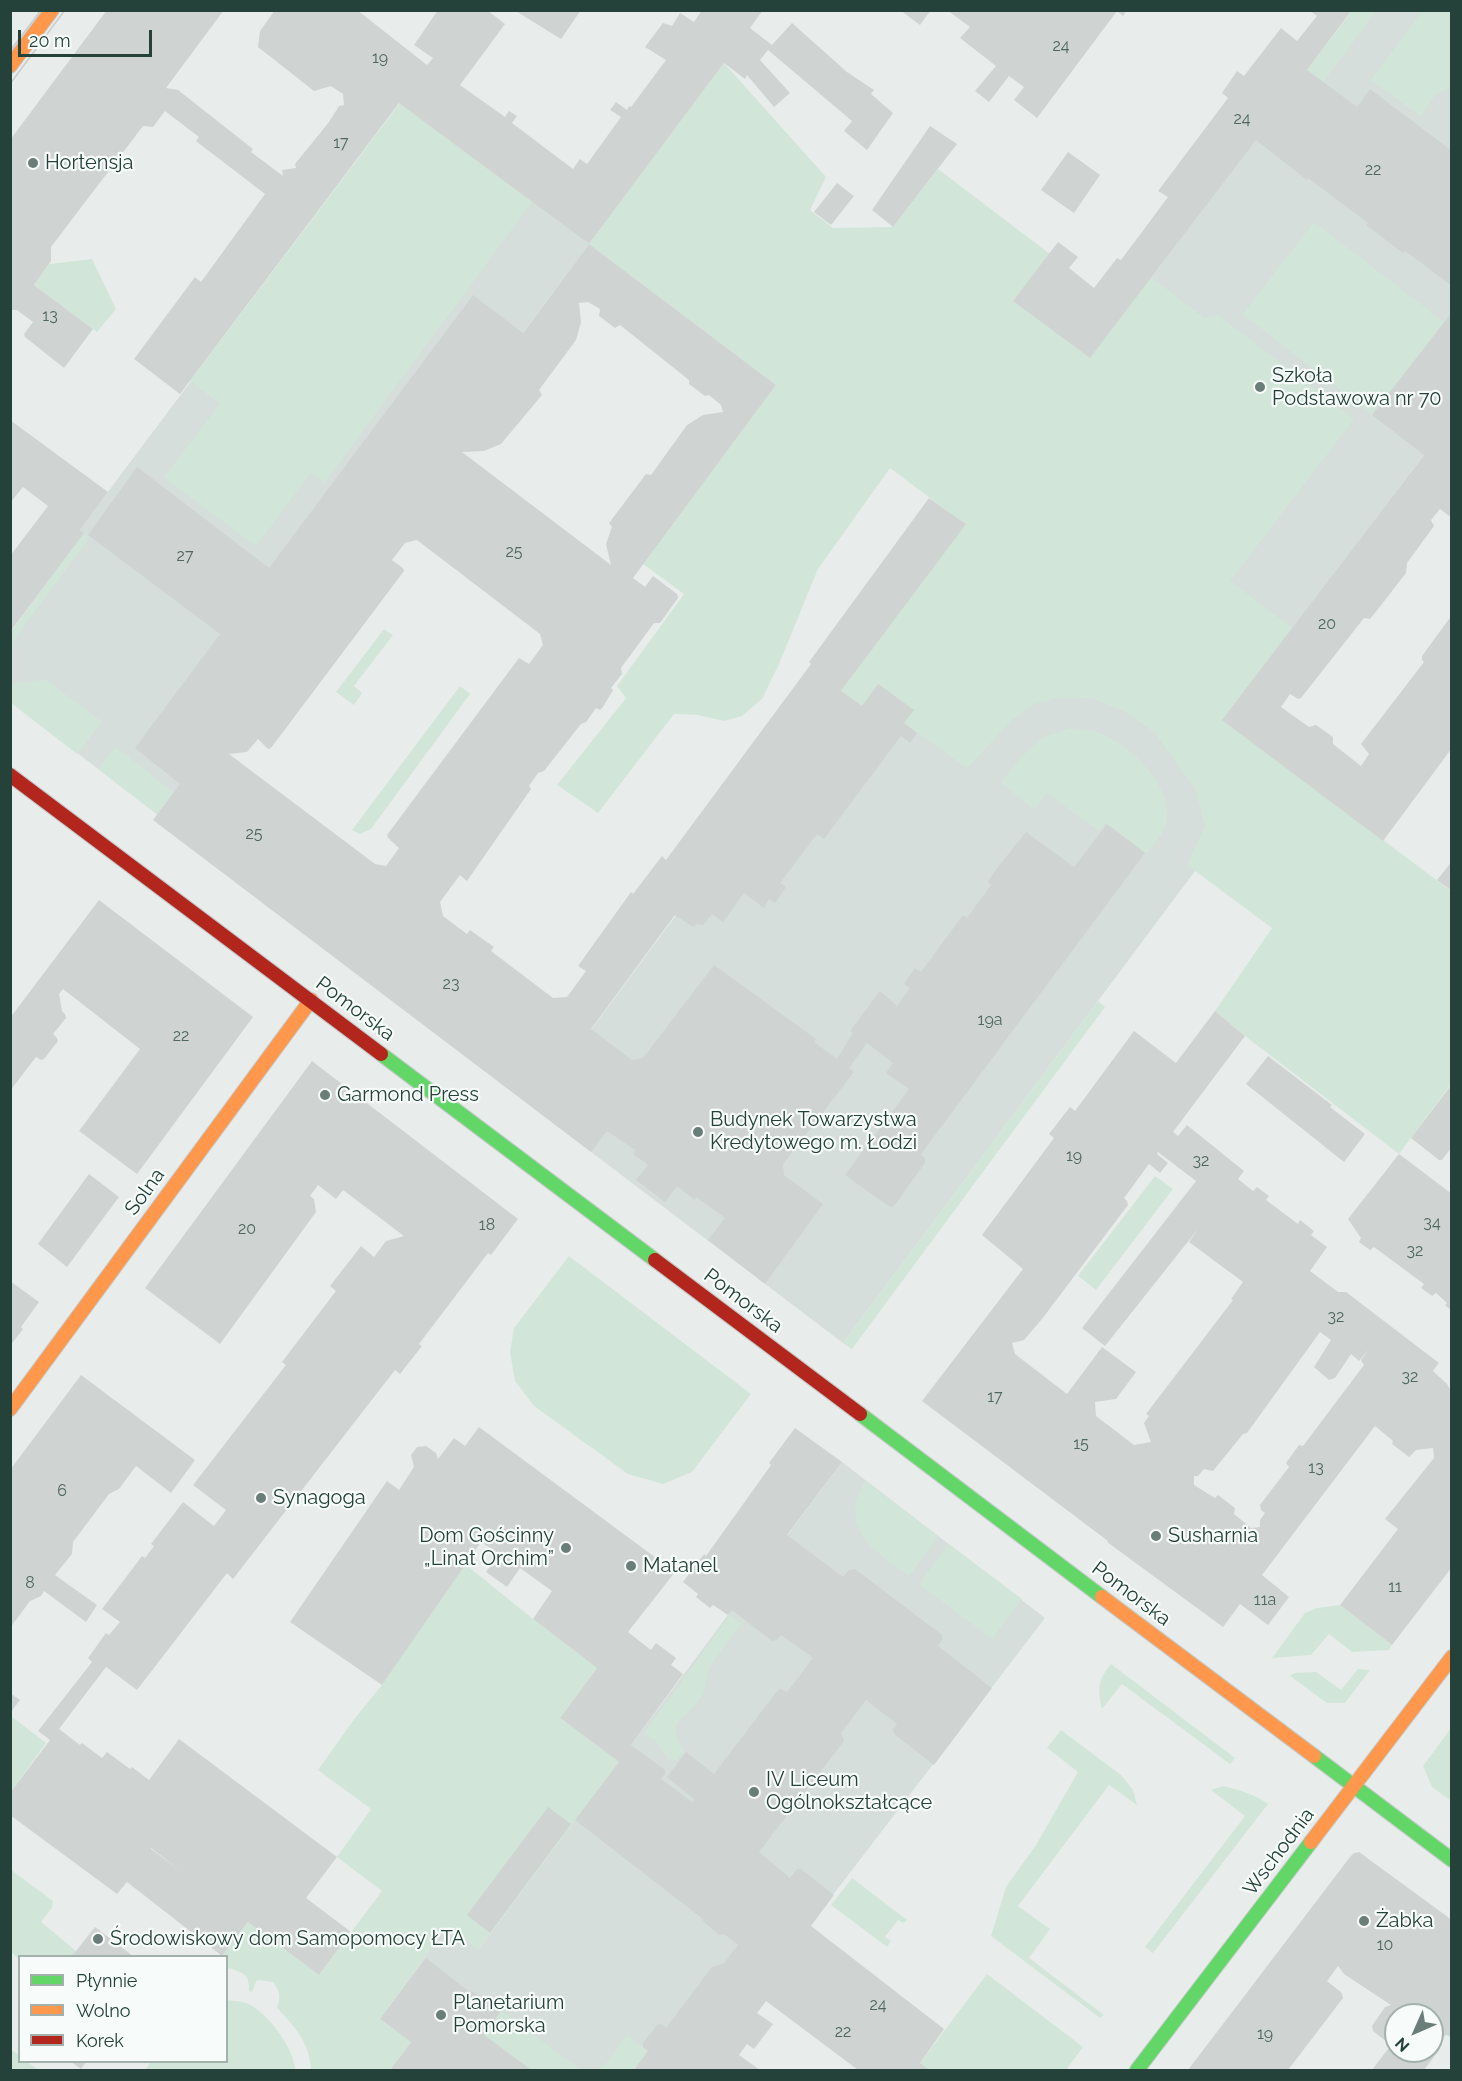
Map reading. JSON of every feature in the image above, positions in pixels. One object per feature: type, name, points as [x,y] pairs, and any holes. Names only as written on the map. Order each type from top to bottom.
[{"type":"street","points":[[10,66],[52,10]]},
{"type":"street","name":"Pomorska","points":[[10,775],[1452,1860]]},
{"type":"street","name":"Solna","points":[[10,1409],[311,1000]]},
{"type":"street","name":"Wschodnia","points":[[1137,2070],[1452,1657]]},
{"type":"shaded area","points":[[1352,11],[1451,11],[1451,419],[1223,720],[1277,761],[843,1343],[533,1108],[966,524]]},
{"type":"shaded area","points":[[400,103],[589,244],[236,717],[158,815],[11,702],[11,632],[83,533],[80,530]]},
{"type":"shaded area","name":"IV Liceum Ogólnokształcące","points":[[842,1462],[1045,1618],[699,2070],[448,2070],[380,2019],[447,1926],[479,1949]]},
{"type":"green space","points":[[1423,10],[1451,11],[1452,86],[1435,95],[1420,116],[1371,80]]},
{"type":"green space","points":[[1352,11],[1376,11],[1323,82],[1307,70]]},
{"type":"green space","points":[[724,63],[826,177],[810,210],[833,228],[893,227],[938,169],[1050,254],[1090,357],[1151,277],[1204,318],[1218,315],[1354,419],[1230,581],[1292,628],[1223,720],[1451,891],[1451,1084],[1399,1154],[1215,1011],[1272,928],[1187,865],[1205,826],[1196,790],[1154,732],[1124,711],[1092,698],[1061,697],[1034,704],[1012,720],[967,768],[904,723],[913,710],[879,684],[862,706],[841,691],[965,524],[890,468],[818,569],[762,699],[742,716],[724,721],[698,715],[674,714],[598,813],[557,785],[626,698],[617,686],[684,594],[643,564],[776,385],[589,244]]},
{"type":"green space","points":[[400,103],[532,202],[325,482],[311,473],[256,546],[164,477],[220,404],[190,381]]},
{"type":"green space","points":[[1314,222],[1444,322],[1372,415],[1243,314]]},
{"type":"green space","points":[[92,259],[116,309],[97,332],[34,285],[49,264]]},
{"type":"green space","points":[[84,533],[90,537],[11,644],[11,632]]},
{"type":"green space","points":[[384,629],[393,635],[354,686],[362,693],[354,705],[336,692]]},
{"type":"green space","points":[[46,680],[102,722],[77,754],[11,703],[11,684]]},
{"type":"green space","points":[[460,686],[470,694],[371,829],[360,834],[352,830]]},
{"type":"green space","points":[[1070,728],[1091,731],[1114,740],[1139,759],[1159,785],[1165,799],[1167,813],[1165,827],[1146,853],[1105,823],[1099,831],[1047,793],[1034,810],[1001,782],[1021,757],[1042,738]]},
{"type":"green space","points":[[116,747],[174,793],[158,815],[98,769]]},
{"type":"green space","points":[[1098,1001],[1105,1007],[852,1349],[843,1343]]},
{"type":"green space","points":[[1155,1176],[1173,1189],[1096,1290],[1078,1276]]},
{"type":"green space","points":[[569,1256],[751,1394],[692,1472],[663,1484],[628,1474],[534,1406],[515,1381],[510,1352],[514,1328]]},
{"type":"green space","points":[[865,1481],[938,1536],[909,1576],[871,1546],[858,1527],[856,1503]]},
{"type":"green space","points":[[949,1544],[1022,1599],[992,1639],[919,1584]]},
{"type":"green space","points":[[465,1564],[597,1668],[560,1718],[619,1762],[479,1949],[447,1926],[380,2019],[411,2042],[390,2070],[311,2070],[308,2051],[304,2043],[277,2008],[279,1994],[273,1982],[257,1980],[252,1992],[249,1991],[247,1978],[230,1968],[228,1969],[228,1955],[223,1955],[248,1922],[319,1975],[382,1891],[337,1857],[371,1809],[318,1770],[382,1685]]},
{"type":"green space","points":[[1340,1605],[1392,1645],[1389,1650],[1352,1652],[1329,1634],[1311,1655],[1272,1658],[1305,1613],[1317,1608]]},
{"type":"green space","points":[[730,1615],[741,1623],[709,1668],[703,1694],[693,1708],[680,1719],[675,1728],[684,1752],[677,1760],[668,1759],[656,1741],[644,1733]]},
{"type":"green space","points":[[1111,1664],[1235,1758],[1230,1764],[1122,1684],[1102,1709],[1100,1685],[1103,1675]]},
{"type":"green space","points":[[1358,1669],[1370,1670],[1345,1703],[1327,1703],[1290,1676],[1294,1673],[1316,1672],[1341,1690]]},
{"type":"green space","points":[[11,1716],[46,1743],[11,1792]]},
{"type":"green space","points":[[1451,1728],[1451,1801],[1432,1787],[1423,1766]]},
{"type":"green space","points":[[1061,1730],[1121,1775],[1133,1790],[1137,1805],[1109,1785],[1018,1906],[1050,1929],[1029,1958],[1104,2015],[1100,2018],[991,1936],[1006,1887],[1036,1845],[1078,1772],[1047,1748]]},
{"type":"green space","points":[[1223,1786],[1252,1795],[1268,1804],[1153,1953],[1145,1947],[1245,1816],[1211,1790]]},
{"type":"green space","points":[[10,1869],[53,1901],[52,1908],[41,1922],[76,1951],[73,1955],[18,1955],[18,1958],[11,1952]]},
{"type":"green space","points":[[852,1878],[907,1920],[904,1923],[898,1920],[885,1937],[891,1941],[887,1947],[831,1905]]},
{"type":"green space","points":[[987,1974],[1083,2047],[1066,2070],[930,2070],[920,2063]]},
{"type":"green space","points":[[228,2000],[239,2001],[254,2007],[270,2022],[285,2041],[295,2070],[145,2070],[150,2063],[228,2063]]},
{"type":"green space","points":[[501,2011],[584,2070],[533,2070],[484,2035]]},
{"type":"green space","points":[[627,2035],[648,2051],[634,2070],[596,2070],[605,2065]]},
{"type":"green space","points":[[10,2049],[18,2054],[18,2063],[28,2063],[37,2069],[36,2070],[11,2070]]},
{"type":"building","points":[[107,10],[224,10],[166,88],[178,90],[253,149],[251,152],[283,176],[282,170],[296,168],[295,164],[339,106],[344,105],[343,94],[331,86],[314,91],[258,47],[260,31],[275,10],[357,10],[427,65],[433,58],[414,45],[438,10],[487,10],[505,24],[460,85],[505,117],[509,111],[517,116],[512,123],[573,169],[580,159],[587,164],[621,117],[610,110],[616,102],[627,110],[629,106],[631,107],[666,60],[645,47],[663,23],[672,26],[680,13],[694,22],[702,10],[763,10],[750,28],[772,45],[792,23],[847,72],[874,90],[871,94],[893,113],[867,150],[844,131],[852,121],[768,50],[760,60],[790,93],[774,107],[747,75],[745,79],[724,63],[589,244],[399,103],[180,394],[134,359],[195,277],[201,282],[265,194],[196,141],[199,137],[165,111],[153,127],[143,126],[51,247],[51,261],[34,285],[93,329],[64,368],[25,337],[24,334],[33,322],[17,310],[10,310],[10,140]]},
{"type":"building","points":[[514,10],[581,10],[561,39]]},
{"type":"building","points":[[900,10],[931,10],[920,25]]},
{"type":"building","points":[[947,10],[1127,10],[1123,16],[1117,11],[1037,118],[1014,100],[1024,87],[1009,76],[989,102],[975,91],[996,66],[960,38],[970,27]]},
{"type":"building","points":[[1309,10],[1352,10],[1307,70],[1357,107],[1370,89],[1452,151],[1452,286],[1405,251],[1403,253],[1366,225],[1368,223],[1256,140],[1090,358],[1013,301],[1058,242],[1078,257],[1069,268],[1094,288],[1117,258],[1121,260],[1168,197],[1158,191],[1228,98],[1222,93],[1237,71],[1244,76],[1281,28],[1297,41],[1317,16]]},
{"type":"building","points":[[930,126],[957,144],[893,227],[872,210]]},
{"type":"building","points":[[1068,152],[1100,175],[1074,213],[1041,190]]},
{"type":"building","points":[[837,183],[854,196],[831,225],[814,212]]},
{"type":"building","points":[[589,244],[776,385],[633,578],[645,587],[653,576],[677,594],[678,598],[660,623],[654,623],[621,668],[622,674],[611,688],[613,690],[603,707],[600,710],[596,708],[544,771],[538,773],[529,786],[531,789],[467,881],[460,875],[440,902],[443,916],[467,934],[470,930],[494,947],[491,951],[553,998],[567,997],[586,971],[578,966],[631,892],[633,894],[662,856],[666,860],[811,664],[809,662],[929,498],[966,524],[841,691],[862,706],[878,684],[914,710],[904,723],[917,733],[910,743],[901,736],[824,839],[817,834],[780,883],[786,887],[775,903],[769,899],[764,908],[744,893],[723,922],[712,914],[703,925],[696,924],[693,927],[675,915],[591,1029],[632,1060],[643,1058],[714,965],[816,1039],[814,1042],[837,1059],[853,1033],[850,1031],[880,991],[897,1006],[910,988],[904,984],[915,968],[921,972],[963,915],[967,918],[991,885],[988,882],[994,872],[1026,832],[1074,867],[1107,824],[1145,853],[921,1154],[925,1158],[925,1163],[894,1206],[890,1207],[845,1175],[909,1089],[886,1073],[893,1063],[867,1043],[849,1068],[854,1072],[783,1164],[784,1175],[823,1204],[765,1284],[708,1240],[725,1218],[677,1186],[665,1202],[636,1180],[648,1165],[633,1154],[635,1150],[607,1131],[591,1152],[153,820],[180,784],[135,748],[220,634],[88,535],[137,467],[269,568],[473,295],[523,333]],"holes":[[[588,302],[600,309],[599,316],[615,328],[620,325],[689,380],[689,384],[705,396],[709,395],[721,405],[723,412],[703,415],[687,425],[651,475],[646,474],[609,523],[612,527],[606,544],[611,565],[462,452],[484,451],[501,444],[542,395],[539,390],[576,340],[581,322],[579,303]],[[417,540],[540,634],[543,645],[529,664],[519,658],[387,835],[399,848],[386,866],[375,864],[229,754],[247,752],[258,739],[268,749],[271,748],[404,571],[392,560],[405,543]]]},
{"type":"building","points":[[1450,315],[1452,316],[1452,518],[1440,509],[1431,520],[1434,526],[1407,563],[1406,573],[1370,619],[1364,618],[1301,698],[1298,699],[1290,694],[1281,707],[1309,727],[1316,725],[1333,737],[1333,744],[1361,766],[1369,754],[1361,744],[1424,662],[1422,656],[1452,615],[1452,748],[1383,841],[1222,720],[1424,455],[1372,415]]},
{"type":"building","points":[[10,420],[108,492],[80,530],[84,533],[10,632],[10,556],[48,506],[23,487],[10,503]]},
{"type":"building","points":[[1452,861],[1452,891],[1437,880]]},
{"type":"building","points":[[99,900],[253,1017],[137,1174],[79,1131],[140,1049],[63,989],[59,994],[62,1011],[66,1018],[53,1034],[58,1041],[44,1059],[36,1057],[10,1091],[10,1018]]},
{"type":"building","points":[[1215,1011],[1245,1036],[1173,1132],[1178,1136],[1187,1125],[1244,1171],[1238,1179],[1253,1191],[1257,1187],[1269,1196],[1266,1200],[1298,1224],[1300,1220],[1314,1231],[1311,1235],[1327,1247],[1310,1271],[1338,1292],[1346,1292],[1439,1363],[1433,1371],[1447,1384],[1452,1393],[1452,1567],[1392,1645],[1340,1605],[1398,1529],[1385,1519],[1434,1458],[1433,1448],[1416,1450],[1409,1457],[1392,1444],[1393,1441],[1375,1426],[1262,1575],[1289,1597],[1268,1625],[1240,1604],[1223,1627],[922,1401],[1023,1269],[982,1235],[1054,1138],[1049,1134],[1070,1107],[1075,1111],[1134,1031],[1176,1063]],"holes":[[[1158,1152],[1196,1181],[1082,1328],[1105,1346],[1198,1229],[1189,1242],[1243,1282],[1231,1299],[1233,1300],[1146,1414],[1149,1416],[1144,1423],[1151,1442],[1134,1445],[1096,1416],[1095,1402],[1116,1399],[1136,1372],[1102,1347],[1067,1394],[1015,1354],[1012,1343],[1024,1340],[1042,1319],[1128,1205],[1124,1198],[1149,1164],[1160,1173],[1168,1163],[1157,1154]],[[1320,1332],[1331,1340],[1314,1367],[1329,1380],[1335,1378],[1351,1354],[1359,1361],[1369,1349],[1361,1360],[1364,1365],[1303,1446],[1299,1445],[1286,1463],[1289,1467],[1260,1505],[1261,1510],[1265,1513],[1260,1520],[1260,1527],[1251,1528],[1234,1514],[1235,1508],[1218,1495],[1215,1498],[1194,1485],[1194,1476],[1198,1476],[1204,1469],[1213,1471],[1243,1434],[1247,1433]]]},
{"type":"building","points":[[1268,1056],[1332,1105],[1330,1107],[1365,1134],[1344,1162],[1246,1084]]},
{"type":"building","points":[[312,1061],[518,1219],[491,1255],[488,1253],[419,1344],[422,1346],[400,1374],[395,1370],[233,1579],[227,1573],[137,1690],[106,1667],[59,1729],[102,1758],[107,1752],[149,1780],[179,1739],[337,1857],[306,1898],[351,1932],[319,1975],[248,1922],[221,1955],[127,1882],[117,1894],[10,1815],[10,1793],[50,1740],[38,1731],[92,1662],[88,1658],[106,1633],[109,1635],[120,1622],[102,1609],[142,1556],[145,1558],[154,1546],[151,1544],[183,1502],[214,1526],[226,1510],[193,1485],[286,1365],[282,1362],[336,1291],[330,1286],[361,1246],[374,1257],[386,1241],[404,1236],[343,1190],[336,1199],[318,1185],[310,1196],[314,1199],[316,1212],[220,1344],[145,1288]]},
{"type":"building","points":[[1452,1084],[1452,1125],[1450,1124],[1452,1147],[1442,1160],[1439,1160],[1411,1138]]},
{"type":"building","points":[[1399,1154],[1452,1194],[1452,1311],[1436,1293],[1432,1296],[1421,1288],[1424,1284],[1374,1247],[1370,1250],[1359,1242],[1361,1238],[1348,1219]]},
{"type":"building","points":[[89,1174],[119,1197],[67,1267],[38,1244]]},
{"type":"building","points":[[10,1281],[39,1302],[10,1346]]},
{"type":"building","points":[[81,1375],[195,1460],[171,1493],[136,1466],[119,1489],[109,1494],[73,1542],[72,1554],[55,1575],[97,1605],[86,1622],[44,1591],[41,1596],[30,1601],[10,1628],[10,1470]]},
{"type":"building","points":[[479,1427],[675,1572],[628,1632],[651,1650],[656,1643],[676,1658],[671,1665],[683,1674],[631,1745],[665,1770],[661,1779],[692,1802],[694,1799],[667,1777],[686,1752],[714,1774],[778,1690],[787,1692],[813,1658],[781,1635],[777,1640],[772,1641],[732,1610],[728,1615],[713,1605],[710,1608],[683,1582],[704,1554],[706,1556],[795,1428],[842,1462],[787,1535],[843,1577],[849,1570],[855,1569],[942,1635],[938,1646],[992,1688],[934,1765],[894,1734],[893,1729],[897,1724],[866,1700],[841,1733],[844,1741],[759,1852],[790,1878],[797,1869],[801,1869],[834,1895],[811,1926],[944,2029],[920,2063],[930,2070],[858,2070],[766,2001],[757,2013],[773,2024],[754,2049],[747,2044],[739,2055],[760,2070],[634,2070],[648,2051],[643,2047],[643,2043],[657,2025],[661,2024],[666,2028],[712,1967],[724,1963],[738,1945],[724,1934],[719,1935],[703,1919],[575,1820],[619,1762],[560,1718],[597,1668],[533,1619],[552,1591],[520,1568],[507,1587],[486,1572],[499,1554],[481,1542],[382,1685],[290,1622],[387,1481],[399,1490],[414,1467],[411,1455],[417,1447],[426,1446],[436,1453],[438,1459],[454,1438],[465,1446]]},
{"type":"building","points":[[10,1693],[20,1700],[10,1713]]},
{"type":"building","points":[[548,1807],[571,1824],[490,1933],[467,1915]]},
{"type":"building","points":[[1359,1852],[1452,1920],[1452,2038],[1444,2036],[1444,2003],[1388,2003],[1344,1974],[1338,1966],[1327,1981],[1342,1993],[1343,1998],[1288,2070],[1188,2070],[1350,1857]]},
{"type":"building","name":"Środowiskowy dom Samopomocy ŁTA","points":[[95,1927],[132,1955],[73,1955]]},
{"type":"building","name":"Planetarium Pomorska","points":[[426,1958],[471,1993],[472,1991],[501,2011],[484,2035],[531,2070],[390,2070],[411,2042],[380,2019]]},
{"type":"building","points":[[1384,2008],[1384,2040],[1373,2031],[1372,2026]]},
{"type":"building","points":[[1384,2054],[1384,2063],[1429,2063],[1424,2070],[1372,2070]]},
{"type":"building","points":[[72,2063],[85,2063],[81,2069]]},
{"type":"tram line","points":[[10,51],[41,10]]},
{"type":"tram line","points":[[10,84],[65,10]]},
{"type":"traffic: fast","points":[[381,1054],[655,1260]]},
{"type":"traffic: fast","points":[[860,1414],[1102,1597]]},
{"type":"traffic: fast","points":[[1314,1756],[1452,1860]]},
{"type":"traffic: fast","points":[[1137,2070],[1311,1842]]},
{"type":"traffic: slow","points":[[10,66],[52,10]]},
{"type":"traffic: slow","points":[[10,1409],[311,1000]]},
{"type":"traffic: slow","points":[[1102,1597],[1314,1756]]},
{"type":"traffic: slow","points":[[1311,1842],[1452,1657]]},
{"type":"traffic: jam","points":[[10,775],[381,1054]]},
{"type":"traffic: jam","points":[[655,1260],[860,1414]]},
{"type":"place","name":"Hortensja","points":[[33,163]]},
{"type":"place","name":"Szkoła Podstawowa nr 70","points":[[1260,387]]},
{"type":"place","name":"Garmond Press","points":[[325,1095]]},
{"type":"place","name":"Budynek Towarzystwa Kredytowego m. Łodzi","points":[[698,1132]]},
{"type":"place","name":"Synagoga","points":[[261,1498]]},
{"type":"place","name":"Susharnia","points":[[1156,1536]]},
{"type":"place","name":"Dom Gościnny „Linat Orchim”","points":[[566,1548]]},
{"type":"place","name":"Matanel","points":[[631,1566]]},
{"type":"place","name":"IV Liceum Ogólnokształcące","points":[[754,1792]]},
{"type":"place","name":"Żabka","points":[[1364,1921]]},
{"type":"place","name":"Środowiskowy dom Samopomocy ŁTA","points":[[98,1939]]},
{"type":"place","name":"Planetarium Pomorska","points":[[441,2015]]}]
